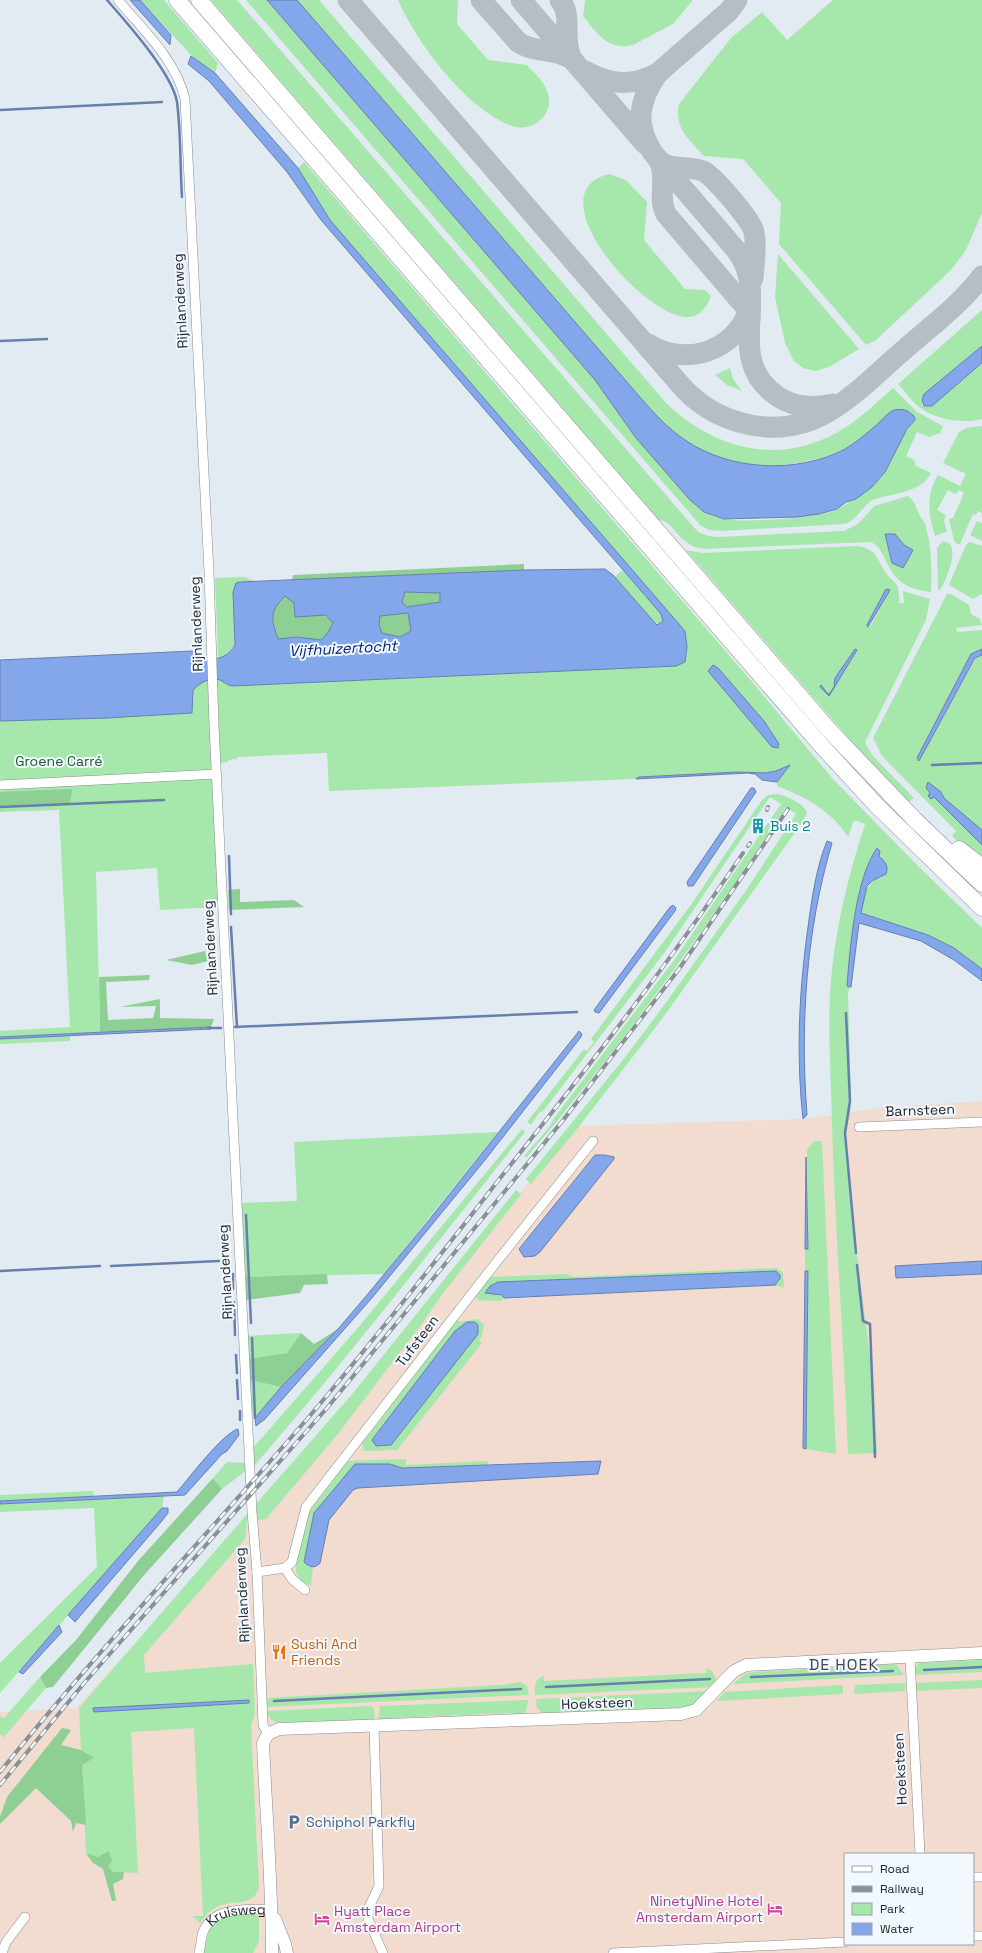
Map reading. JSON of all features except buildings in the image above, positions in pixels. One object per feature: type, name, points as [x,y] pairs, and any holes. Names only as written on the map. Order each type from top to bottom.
[{"type":"highway","points":[[178,0],[820,744],[878,807],[976,903],[982,913]]},
{"type":"highway","points":[[199,0],[830,731],[937,842],[982,884]]},
{"type":"highway","points":[[892,796],[916,812],[982,867]]},
{"type":"street","name":"Rijnlanderweg","points":[[118,0],[170,62],[182,83],[185,99],[252,1512],[257,1572],[263,1725],[268,1734],[263,1743],[273,1912],[272,1953]]},
{"type":"street","points":[[0,785],[216,774]]},
{"type":"street","name":"Barnsteen","points":[[859,1127],[982,1122]]},
{"type":"street","name":"Tufsteen","points":[[284,1568],[292,1562],[306,1508],[491,1269],[593,1141]]},
{"type":"street","points":[[257,1572],[284,1568],[292,1579],[305,1590]]},
{"type":"street","name":"Hoeksteen","points":[[268,1734],[279,1729],[680,1714],[696,1710],[734,1671],[746,1665],[982,1654]]},
{"type":"street","name":"Hoeksteen","points":[[910,1658],[920,1853]]},
{"type":"street","points":[[374,1726],[379,1886],[369,1907],[368,1920],[383,1953]]},
{"type":"street","name":"Kruisweg","points":[[199,1953],[203,1932],[215,1917],[234,1910],[273,1912]]},
{"type":"street","name":"Rijnlanderweg","points":[[273,1912],[287,1953]]},
{"type":"street","points":[[2,1953],[6,1942],[25,1917]]},
{"type":"street","points":[[613,1953],[844,1942]]},
{"type":"shaded area","points":[[982,1101],[982,1953],[0,1953],[0,1712],[76,1708],[252,1515],[575,1126],[804,1119],[880,1108]]},
{"type":"green space","points":[[140,0],[164,0],[218,63],[215,73],[192,56]]},
{"type":"green space","points":[[211,0],[237,0],[698,532],[717,537],[844,531],[858,524],[874,506],[908,496],[911,498],[920,517],[925,523],[931,558],[931,592],[909,587],[899,580],[890,569],[880,550],[871,542],[705,549],[689,544],[664,521],[659,520]],"holes":[[[898,538],[904,545],[912,550],[892,563]]]},
{"type":"green space","points":[[246,0],[267,0],[595,380],[636,438],[696,506],[719,518],[733,520],[780,519],[827,513],[836,510],[872,487],[879,480],[885,472],[904,436],[915,420],[914,416],[911,412],[894,410],[864,436],[844,449],[825,457],[784,465],[742,463],[722,458],[702,451],[684,440],[660,419],[639,396],[297,0],[319,0],[667,404],[686,420],[726,442],[748,448],[770,450],[793,448],[815,442],[838,432],[860,417],[893,388],[917,412],[943,426],[940,433],[929,437],[917,432],[906,456],[914,460],[916,466],[931,473],[927,480],[921,485],[905,491],[873,500],[865,506],[856,517],[844,524],[722,531],[710,530],[701,526]]},
{"type":"green space","points":[[398,0],[458,0],[457,24],[488,60],[527,65],[543,83],[549,99],[546,114],[535,124],[528,127],[512,126],[477,105],[445,73],[430,54],[406,17]]},
{"type":"green space","points":[[585,0],[693,0],[673,24],[633,45],[624,46],[610,43],[593,29],[583,16]]},
{"type":"green space","points":[[833,0],[982,0],[982,213],[966,250],[951,270],[876,340],[866,345],[779,244],[781,203],[743,159],[704,156],[684,133],[678,113],[679,104],[731,38],[762,12],[787,40]]},
{"type":"green space","points":[[304,162],[754,684],[832,778],[916,864],[982,928],[982,969],[954,948],[928,935],[861,913],[864,896],[868,887],[871,883],[881,877],[886,863],[878,854],[872,854],[859,903],[853,935],[847,986],[851,987],[848,992],[851,1097],[850,1115],[845,1138],[854,1232],[874,1387],[877,1453],[848,1454],[833,1164],[829,1041],[830,992],[838,928],[852,865],[865,824],[854,820],[848,837],[834,819],[817,806],[798,795],[777,786],[777,782],[789,765],[776,771],[765,773],[737,772],[639,777],[636,779],[329,791],[327,753],[238,757],[237,759],[228,760],[228,762],[220,763],[217,679],[232,686],[676,666],[685,661],[687,647],[685,631],[330,220],[298,168]],"holes":[[[718,668],[774,748],[743,711]]]},
{"type":"green space","points":[[609,174],[626,180],[647,202],[644,240],[685,289],[705,290],[711,296],[705,308],[697,315],[676,315],[653,302],[629,282],[607,257],[591,231],[583,206],[588,186]]},
{"type":"green space","points":[[778,254],[859,349],[829,367],[815,371],[803,368],[794,361],[785,343],[775,297]]},
{"type":"green space","points":[[982,310],[982,346],[925,394],[922,405],[932,406],[982,364],[982,419],[958,421],[933,415],[916,405],[898,384]]},
{"type":"green space","points":[[730,368],[733,379],[742,391],[727,385],[715,375]]},
{"type":"green space","points":[[982,426],[982,513],[978,511],[976,515],[973,514],[960,544],[957,544],[954,541],[949,519],[953,518],[964,493],[959,490],[956,494],[948,490],[937,510],[946,515],[944,521],[947,532],[935,536],[929,505],[931,490],[938,475],[960,486],[966,474],[943,463],[959,432],[966,428]]},
{"type":"green space","points":[[977,521],[982,523],[982,541],[970,535]]},
{"type":"green space","points":[[943,541],[949,543],[952,548],[952,555],[949,571],[939,591],[937,548]]},
{"type":"green space","points":[[970,542],[982,546],[982,594],[973,599],[949,585],[966,545]]},
{"type":"green space","points":[[856,546],[863,547],[872,551],[887,575],[897,585],[899,591],[899,603],[904,603],[903,591],[930,599],[926,620],[865,742],[872,755],[914,798],[909,802],[858,749],[686,550],[703,553]],"holes":[[[890,590],[870,627],[868,627],[869,621],[884,592]],[[855,649],[857,650],[833,689],[835,678]]]},
{"type":"green space","points":[[524,564],[524,570],[292,580],[293,575]]},
{"type":"green space","points":[[622,570],[661,614],[663,619],[660,624],[655,623],[615,577]]},
{"type":"green space","points":[[245,577],[254,581],[236,583],[233,592],[235,645],[226,654],[218,658],[215,578]]},
{"type":"green space","points":[[405,592],[441,593],[440,602],[407,607],[402,602]]},
{"type":"green space","points":[[947,594],[951,594],[969,605],[971,614],[980,619],[982,625],[956,628],[957,632],[982,630],[982,649],[971,654],[919,761],[976,658],[982,655],[982,830],[944,798],[941,792],[928,783],[930,793],[928,796],[931,799],[934,797],[982,845],[982,863],[952,836],[956,831],[882,756],[873,738]]},
{"type":"green space","points":[[285,596],[323,614],[334,623],[321,640],[297,637],[278,639],[273,616],[276,607]]},
{"type":"green space","points":[[408,613],[412,631],[400,637],[382,633],[379,625],[380,616]]},
{"type":"green space","name":"Groene Carré","points":[[208,680],[219,907],[160,910],[157,868],[96,872],[100,1032],[0,1037],[0,1031],[70,1027],[59,810],[0,812],[0,719],[193,689],[201,681]]},
{"type":"green space","points":[[72,789],[70,805],[0,808],[0,792]]},
{"type":"green space","points":[[778,794],[795,801],[806,810],[807,813],[801,824],[662,1019],[577,1129],[531,1184],[526,1179],[622,1061],[657,1015],[745,892],[796,814],[786,807],[725,898],[662,987],[561,1116],[526,1158],[524,1156],[545,1132],[554,1118],[675,959],[781,804],[770,797],[665,952],[544,1110],[539,1113],[531,1125],[527,1122],[584,1049],[587,1051],[594,1042],[591,1039],[690,906],[762,800],[768,795]]},
{"type":"green space","points":[[240,889],[240,902],[294,900],[304,907],[229,910],[228,890]]},
{"type":"green space","points":[[205,951],[208,961],[192,965],[166,960]]},
{"type":"green space","points":[[150,975],[149,980],[106,982],[108,1020],[153,1018],[156,1006],[120,1007],[160,999],[160,1018],[214,1019],[211,1027],[100,1032],[99,977]]},
{"type":"green space","points":[[70,1035],[70,1041],[0,1044],[0,1039]]},
{"type":"green space","points":[[522,1129],[525,1132],[425,1258],[358,1342],[254,1466],[252,1449],[356,1330]]},
{"type":"green space","points":[[498,1132],[384,1274],[245,1277],[242,1203],[297,1201],[294,1142]]},
{"type":"green space","points":[[814,1141],[822,1141],[836,1454],[806,1449],[808,1271],[805,1271],[805,1249],[808,1249],[807,1150]]},
{"type":"green space","points":[[526,1188],[444,1292],[421,1325],[337,1435],[266,1519],[257,1520],[256,1504],[353,1393],[516,1190],[521,1194]]},
{"type":"green space","points":[[777,1268],[783,1273],[784,1288],[776,1285],[776,1283],[485,1293],[502,1295],[504,1298],[500,1301],[478,1300],[475,1295],[490,1277],[567,1274],[573,1277]]},
{"type":"green space","points":[[327,1274],[328,1284],[304,1285],[300,1293],[246,1300],[245,1277]]},
{"type":"green space","points":[[478,1319],[484,1325],[482,1336],[479,1340],[482,1343],[397,1450],[364,1451],[362,1444],[457,1320],[460,1322]],"holes":[[[455,1331],[376,1446],[372,1440]]]},
{"type":"green space","points":[[338,1329],[281,1387],[249,1380],[248,1359],[287,1353],[301,1333],[314,1344]]},
{"type":"green space","points":[[301,1333],[287,1353],[248,1359],[247,1336]]},
{"type":"green space","points":[[249,1380],[281,1387],[255,1418],[250,1408]]},
{"type":"green space","points":[[406,1459],[406,1465],[488,1461],[488,1465],[402,1468],[390,1464],[355,1464],[307,1566],[313,1567],[311,1586],[301,1581],[296,1573],[296,1565],[307,1515],[348,1461]]},
{"type":"green space","points":[[227,1462],[247,1463],[247,1470],[222,1489],[213,1478]]},
{"type":"green space","points":[[213,1478],[222,1489],[145,1574],[53,1687],[46,1688],[40,1677],[76,1640],[138,1561]]},
{"type":"green space","points":[[93,1491],[94,1497],[0,1501],[0,1495]]},
{"type":"green space","points":[[164,1496],[162,1508],[0,1693],[0,1663],[97,1567],[94,1508],[0,1512],[0,1504]]},
{"type":"green space","points":[[248,1513],[245,1539],[144,1655],[145,1673],[253,1664],[255,1713],[251,1726],[259,1887],[257,1893],[249,1900],[218,1906],[209,1912],[200,1923],[193,1916],[203,1916],[194,1728],[131,1732],[138,1873],[113,1872],[98,1857],[86,1853],[82,1765],[94,1758],[81,1750],[79,1708]]},
{"type":"green space","points":[[982,1660],[982,1672],[914,1675],[915,1669],[919,1663]]},
{"type":"green space","points":[[896,1664],[904,1675],[733,1684],[745,1674],[752,1672]]},
{"type":"green space","points":[[706,1668],[712,1671],[717,1681],[713,1687],[535,1695],[535,1686],[537,1681],[544,1676],[544,1681],[706,1673]]},
{"type":"green space","points":[[40,1677],[46,1688],[3,1738],[2,1734],[0,1735],[0,1716],[4,1718]]},
{"type":"green space","points":[[982,1680],[982,1688],[915,1691],[914,1683]]},
{"type":"green space","points":[[521,1682],[527,1686],[529,1695],[266,1707],[266,1698],[501,1685]]},
{"type":"green space","points":[[905,1683],[905,1691],[854,1694],[855,1685]]},
{"type":"green space","points":[[843,1685],[843,1694],[717,1701],[725,1692]]},
{"type":"green space","points":[[710,1691],[691,1708],[544,1715],[537,1708],[536,1699]]},
{"type":"green space","points":[[528,1700],[526,1711],[521,1716],[513,1716],[511,1713],[391,1718],[390,1722],[378,1723],[380,1706]]},
{"type":"green space","points":[[372,1706],[374,1709],[375,1723],[350,1724],[350,1720],[278,1723],[268,1716],[267,1711]]},
{"type":"green space","points":[[62,1728],[71,1730],[61,1745],[81,1750],[94,1758],[82,1765],[86,1825],[76,1823],[73,1832],[71,1821],[36,1788],[0,1824],[0,1817],[7,1797]]},
{"type":"green space","points":[[109,1851],[112,1861],[108,1866],[113,1872],[124,1872],[123,1879],[113,1884],[116,1901],[112,1901],[103,1869],[93,1863],[86,1853],[98,1857]]},
{"type":"green space","points":[[234,1914],[251,1914],[259,1917],[259,1941],[253,1953],[203,1953],[209,1932],[214,1924],[225,1917]]},
{"type":"water","points":[[130,0],[140,0],[171,35],[170,45]]},
{"type":"water","points":[[267,0],[297,0],[660,420],[678,435],[703,450],[722,458],[764,466],[785,465],[826,457],[845,449],[864,436],[892,411],[898,409],[906,410],[914,416],[915,420],[907,429],[885,472],[872,487],[856,499],[846,502],[837,509],[819,514],[797,517],[724,519],[704,512],[690,500],[636,438],[595,380]]},
{"type":"water","name":"Vijfhuizertocht","points":[[191,56],[215,73],[298,168],[330,220],[685,631],[687,647],[685,662],[676,666],[232,686],[220,680],[212,679],[202,683],[193,690],[192,713],[107,718],[0,721],[0,660],[193,651],[197,652],[203,657],[216,659],[227,654],[235,645],[233,592],[236,583],[240,582],[524,570],[605,569],[613,575],[657,625],[663,621],[661,614],[321,220],[287,172],[209,81],[188,64]],"holes":[[[405,592],[440,593],[440,602],[407,607],[402,602]],[[285,596],[294,603],[295,617],[326,615],[333,623],[327,634],[321,640],[297,637],[278,639],[273,616],[274,611]],[[408,613],[411,631],[400,637],[382,633],[379,625],[380,616]]]},
{"type":"water","points":[[982,346],[982,363],[932,406],[924,406],[922,400],[924,394]]},
{"type":"water","points":[[885,534],[895,534],[904,545],[913,550],[903,568],[892,563]]},
{"type":"water","points":[[886,589],[890,590],[868,627],[867,625]]},
{"type":"water","points":[[855,649],[857,650],[829,696],[820,687],[821,685],[828,694],[830,693],[834,687],[835,678]]},
{"type":"water","points":[[982,649],[982,655],[975,658],[919,761],[917,758],[971,654]]},
{"type":"water","points":[[713,665],[718,668],[764,721],[779,744],[778,748],[772,747],[708,671]]},
{"type":"water","points":[[790,765],[777,782],[762,780],[755,774],[748,773],[636,779],[639,777],[737,772],[765,773],[776,771]]},
{"type":"water","points":[[928,782],[941,792],[944,798],[982,830],[982,845],[934,797],[931,799],[928,796],[930,793],[926,788]]},
{"type":"water","points":[[751,788],[754,788],[756,792],[693,886],[688,886],[687,882]]},
{"type":"water","points":[[827,841],[832,843],[816,910],[807,978],[804,1046],[807,1115],[803,1119],[799,1047],[802,975],[817,872]]},
{"type":"water","points":[[877,848],[880,851],[879,856],[886,864],[887,871],[886,874],[872,881],[867,886],[861,913],[928,935],[954,948],[982,969],[982,981],[954,960],[921,941],[859,923],[851,987],[847,986],[852,934],[863,877]]},
{"type":"water","points":[[673,905],[676,908],[675,911],[599,1013],[595,1012],[594,1010]]},
{"type":"water","points":[[211,1027],[211,1029],[0,1039],[0,1037]]},
{"type":"water","points":[[579,1031],[582,1034],[581,1037],[485,1160],[371,1299],[265,1419],[256,1426],[255,1418],[281,1387],[338,1329],[367,1295],[429,1220]]},
{"type":"water","points":[[595,1155],[605,1155],[614,1157],[614,1159],[540,1252],[535,1256],[524,1257],[519,1249]]},
{"type":"water","points":[[806,1157],[808,1249],[805,1249]]},
{"type":"water","points":[[982,1261],[982,1274],[896,1278],[895,1266]]},
{"type":"water","points":[[776,1271],[780,1275],[780,1279],[776,1285],[504,1298],[502,1295],[485,1293],[490,1286],[498,1282]]},
{"type":"water","points":[[805,1271],[808,1271],[806,1449],[803,1448]]},
{"type":"water","points":[[467,1322],[475,1322],[478,1325],[478,1334],[391,1445],[376,1446],[372,1440],[455,1331]]},
{"type":"water","points":[[238,1429],[239,1435],[227,1451],[222,1454],[185,1495],[0,1504],[0,1501],[177,1492],[215,1447],[232,1432]]},
{"type":"water","points":[[601,1461],[598,1474],[358,1488],[353,1490],[329,1520],[320,1563],[312,1567],[304,1562],[314,1513],[355,1464],[390,1464],[402,1468]]},
{"type":"water","points":[[162,1508],[168,1508],[168,1513],[75,1622],[68,1615]]},
{"type":"water","points":[[59,1625],[62,1632],[23,1674],[19,1672]]},
{"type":"water","points":[[249,1700],[249,1703],[94,1712],[93,1708]]},
{"type":"waterway","points":[[107,0],[148,49],[167,77],[173,90],[177,102],[178,113],[182,197]]},
{"type":"waterway","points":[[0,110],[162,102]]},
{"type":"waterway","points":[[0,341],[47,339]]},
{"type":"waterway","points":[[932,765],[982,763]]},
{"type":"waterway","points":[[0,807],[164,800]]},
{"type":"waterway","points":[[229,856],[231,914]]},
{"type":"waterway","points":[[231,927],[237,1027]]},
{"type":"waterway","points":[[235,1027],[577,1012]]},
{"type":"waterway","points":[[846,1013],[850,1101],[845,1133],[856,1253]]},
{"type":"waterway","points":[[208,1028],[221,1028]]},
{"type":"waterway","points":[[246,1215],[251,1323]]},
{"type":"waterway","points":[[111,1266],[219,1261]]},
{"type":"waterway","points":[[857,1265],[863,1321],[870,1324],[875,1457]]},
{"type":"waterway","points":[[0,1271],[100,1266]]},
{"type":"waterway","points":[[233,1274],[233,1289]]},
{"type":"waterway","points":[[234,1302],[235,1335]]},
{"type":"waterway","points":[[252,1338],[255,1418]]},
{"type":"waterway","points":[[236,1355],[237,1373]]},
{"type":"waterway","points":[[237,1380],[238,1399]]},
{"type":"waterway","points":[[240,1411],[240,1420]]},
{"type":"waterway","points":[[924,1670],[982,1667]]},
{"type":"waterway","points":[[751,1677],[893,1671]]},
{"type":"waterway","points":[[546,1687],[710,1679]]},
{"type":"waterway","points":[[274,1701],[521,1689]]},
{"type":"taxiway","points":[[348,0],[684,389],[699,402],[716,413],[733,420],[752,425],[772,427],[791,426],[810,421],[828,412],[858,391],[965,296],[982,276]]},
{"type":"taxiway","points":[[481,0],[518,42],[530,48],[557,53],[570,58]]},
{"type":"taxiway","points":[[521,0],[645,144]]},
{"type":"taxiway","points":[[560,0],[566,12],[567,42],[571,57]]},
{"type":"taxiway","points":[[585,71],[595,76],[613,81],[630,82],[648,78],[658,73],[729,11],[737,0]]},
{"type":"taxiway","points":[[658,73],[643,103],[641,112],[643,132],[653,153],[737,251],[747,269],[751,308],[749,346],[752,364],[761,381],[783,400],[804,406],[833,404]]},
{"type":"taxiway","points":[[659,160],[663,173],[662,201],[666,214],[744,305],[750,318]]},
{"type":"taxiway","points":[[659,161],[670,166],[692,168],[703,171],[723,189],[740,209],[752,226],[755,237],[753,278]]},
{"type":"taxiway","points":[[648,344],[662,351],[677,354],[692,354],[707,351],[720,345],[732,336],[742,324],[749,310]]},
{"type":"railway","points":[[0,1785],[85,1682],[327,1408],[564,1119],[679,969],[788,809]]},
{"type":"railway","points":[[0,1772],[114,1637],[308,1418],[382,1328],[564,1097],[656,977],[715,895],[743,853]]},
{"type":"place","name":"Buis 2","points":[[758,826]]},
{"type":"place","name":"Sushi And Friends","points":[[279,1652]]},
{"type":"place","name":"Schiphol Parkfly","points":[[294,1822]]},
{"type":"place","name":"NinetyNine Hotel Amsterdam Airport","points":[[775,1909]]},
{"type":"place","name":"Hyatt Place Amsterdam Airport","points":[[322,1919]]},
{"type":"district","name":"DE HOEK","points":[[844,1664]]}]
